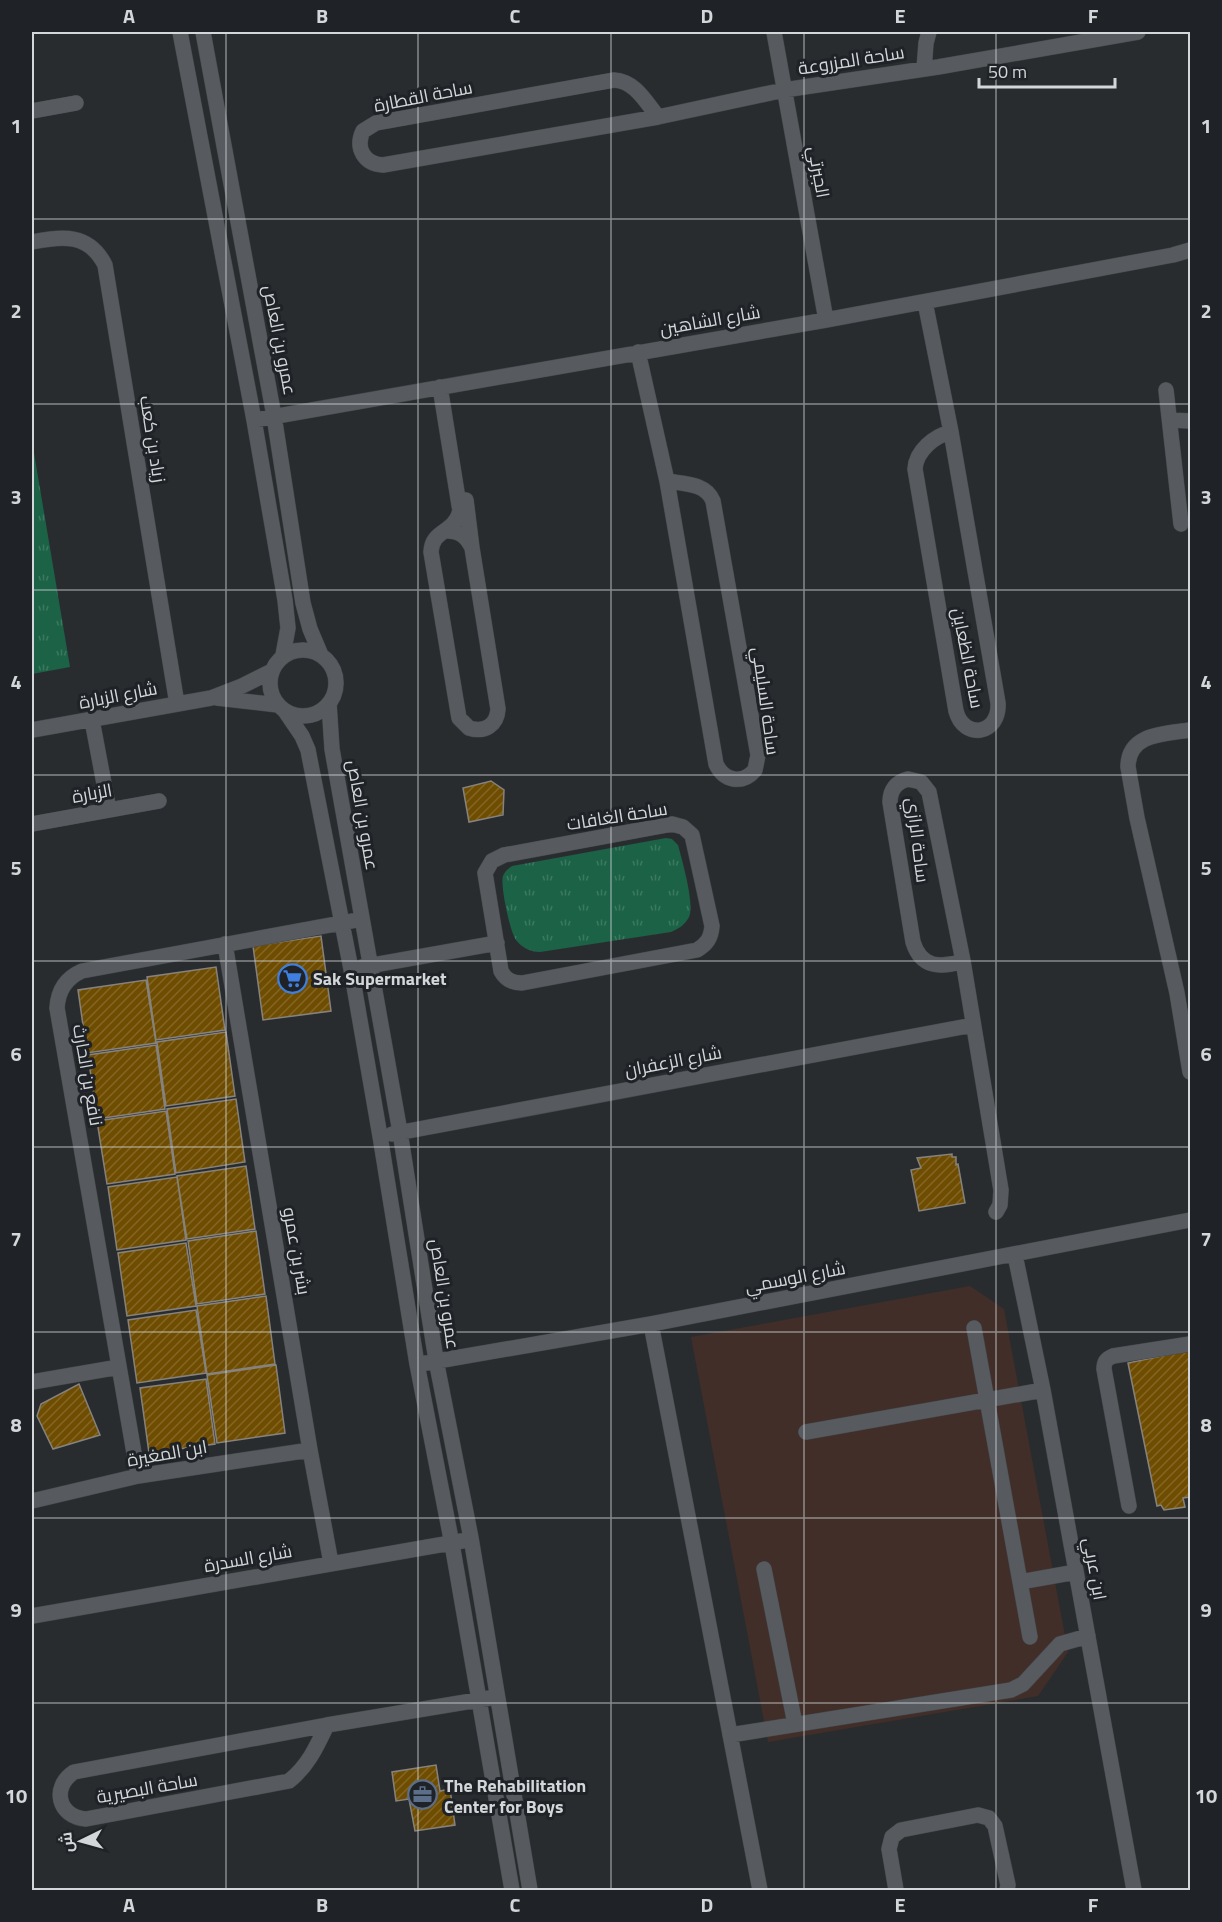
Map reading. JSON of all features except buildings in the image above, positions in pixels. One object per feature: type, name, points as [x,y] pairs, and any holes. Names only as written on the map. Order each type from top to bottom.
[{"type":"street","points":[[180,32],[254,420],[287,614],[288,628],[283,655]]},
{"type":"street","name":"عمرو بن العاص","points":[[203,32],[274,416],[303,603],[310,629],[321,655]]},
{"type":"street","name":"الجبرتي","points":[[774,32],[826,320]]},
{"type":"street","name":"ساحة المزروعة","points":[[924,69],[929,32]]},
{"type":"street","name":"ساحة المزروعة","points":[[784,90],[924,69],[1138,32]]},
{"type":"street","name":"ساحة القطارة","points":[[658,117],[633,87],[622,80],[614,80],[376,123],[363,131],[360,146],[367,160],[383,165],[658,117],[784,90]]},
{"type":"street","points":[[32,111],[76,102]]},
{"type":"street","name":"زياد بن كعب","points":[[32,242],[57,237],[87,244],[99,253],[105,265],[177,704]]},
{"type":"street","name":"شارع الشاهين","points":[[254,420],[826,320],[1191,250]]},
{"type":"street","name":"شارع الشاهين","points":[[1173,255],[1191,261]]},
{"type":"street","name":"ساحة الظعاين","points":[[925,302],[951,432],[998,709],[992,724],[987,728],[976,730],[963,724],[956,711],[915,469],[921,452],[940,436],[951,432]]},
{"type":"street","name":"ساحة السليمي","points":[[638,352],[667,481],[716,764],[726,777],[743,779],[754,770],[758,755],[713,501],[705,489],[667,481]]},
{"type":"street","points":[[443,386],[468,513],[498,709],[493,723],[479,730],[465,725],[458,713],[431,552],[435,538],[448,531],[458,519],[460,511],[443,386]]},
{"type":"street","points":[[1166,390],[1184,498],[1181,524]]},
{"type":"street","points":[[1170,420],[1191,421]]},
{"type":"street","points":[[448,531],[460,533],[469,541],[472,548]]},
{"type":"street","points":[[282,708],[294,715],[304,716],[313,714],[328,703],[333,695],[335,677],[327,661],[321,655],[302,649],[283,655],[276,662],[272,671],[270,689],[282,708],[295,723],[308,750],[351,969],[417,1364],[480,1699],[512,1890]]},
{"type":"street","name":"شارع الزبارة","points":[[32,730],[211,698],[272,671]]},
{"type":"street","name":"شارع الزبارة","points":[[211,698],[245,700],[282,708]]},
{"type":"street","name":"عمرو بن العاص","points":[[328,703],[331,741],[400,1132],[435,1360],[471,1539],[530,1890]]},
{"type":"street","points":[[92,720],[109,810]]},
{"type":"street","points":[[1191,730],[1143,739],[1133,748],[1128,760],[1137,818],[1184,991],[1191,1072]]},
{"type":"street","name":"ساحة الرازي","points":[[963,961],[948,965],[933,965],[922,959],[915,948],[890,802],[892,790],[902,781],[915,779],[926,786],[929,792],[963,961],[1001,1190],[1000,1205],[996,1212]]},
{"type":"street","name":"الزبارة","points":[[32,824],[159,801]]},
{"type":"street","name":"ساحة الغافات","points":[[672,824],[683,827],[692,835],[712,926],[709,941],[697,950],[515,983],[509,981],[501,971],[497,943],[485,873],[497,857],[672,824]]},
{"type":"street","name":"نافع بن الحارث","points":[[138,1476],[57,1008],[59,992],[68,979],[82,971],[361,919]]},
{"type":"street","points":[[351,969],[497,943]]},
{"type":"street","name":"بشر بن عمرو","points":[[225,944],[331,1563]]},
{"type":"street","name":"شارع الزعفران","points":[[380,1136],[973,1024]]},
{"type":"street","name":"شارع الوسمي","points":[[417,1364],[651,1324],[1187,1222]]},
{"type":"street","name":"ابن عربي","points":[[1015,1255],[1134,1890]]},
{"type":"street","points":[[651,1324],[760,1890]]},
{"type":"street","points":[[974,1328],[1030,1637]]},
{"type":"street","points":[[1129,1506],[1104,1363],[1113,1356],[1191,1344]]},
{"type":"street","points":[[32,1382],[119,1367]]},
{"type":"street","points":[[806,1432],[1042,1390]]},
{"type":"street","name":"ابن المغيرة","points":[[32,1501],[138,1476],[310,1450]]},
{"type":"street","name":"شارع السدرة","points":[[32,1616],[471,1539]]},
{"type":"street","points":[[764,1569],[795,1724]]},
{"type":"street","points":[[1020,1582],[1076,1572]]},
{"type":"street","points":[[730,1735],[1017,1688],[1060,1644],[1088,1636]]},
{"type":"street","name":"ساحة البصيرية","points":[[327,1725],[303,1768],[289,1781],[86,1819],[75,1817],[62,1805],[60,1792],[64,1780],[74,1772],[327,1725],[497,1698]]},
{"type":"street","points":[[896,1890],[889,1849],[892,1837],[901,1830],[978,1815],[989,1818],[995,1826],[1008,1885],[1007,1890]]},
{"type":"shaded area","points":[[970,1286],[1004,1309],[1068,1652],[1038,1696],[768,1742],[691,1337]]},
{"type":"green space","points":[[32,441],[70,667],[32,674]]},
{"type":"green space","points":[[666,838],[672,839],[678,845],[689,893],[689,917],[679,928],[671,932],[540,952],[527,949],[516,940],[508,919],[502,881],[505,873],[512,866]]},
{"type":"place","name":"Sak Supermarket","points":[[292,978]]},
{"type":"place","name":"The Rehabilitation Center for Boys","points":[[423,1795]]}]
